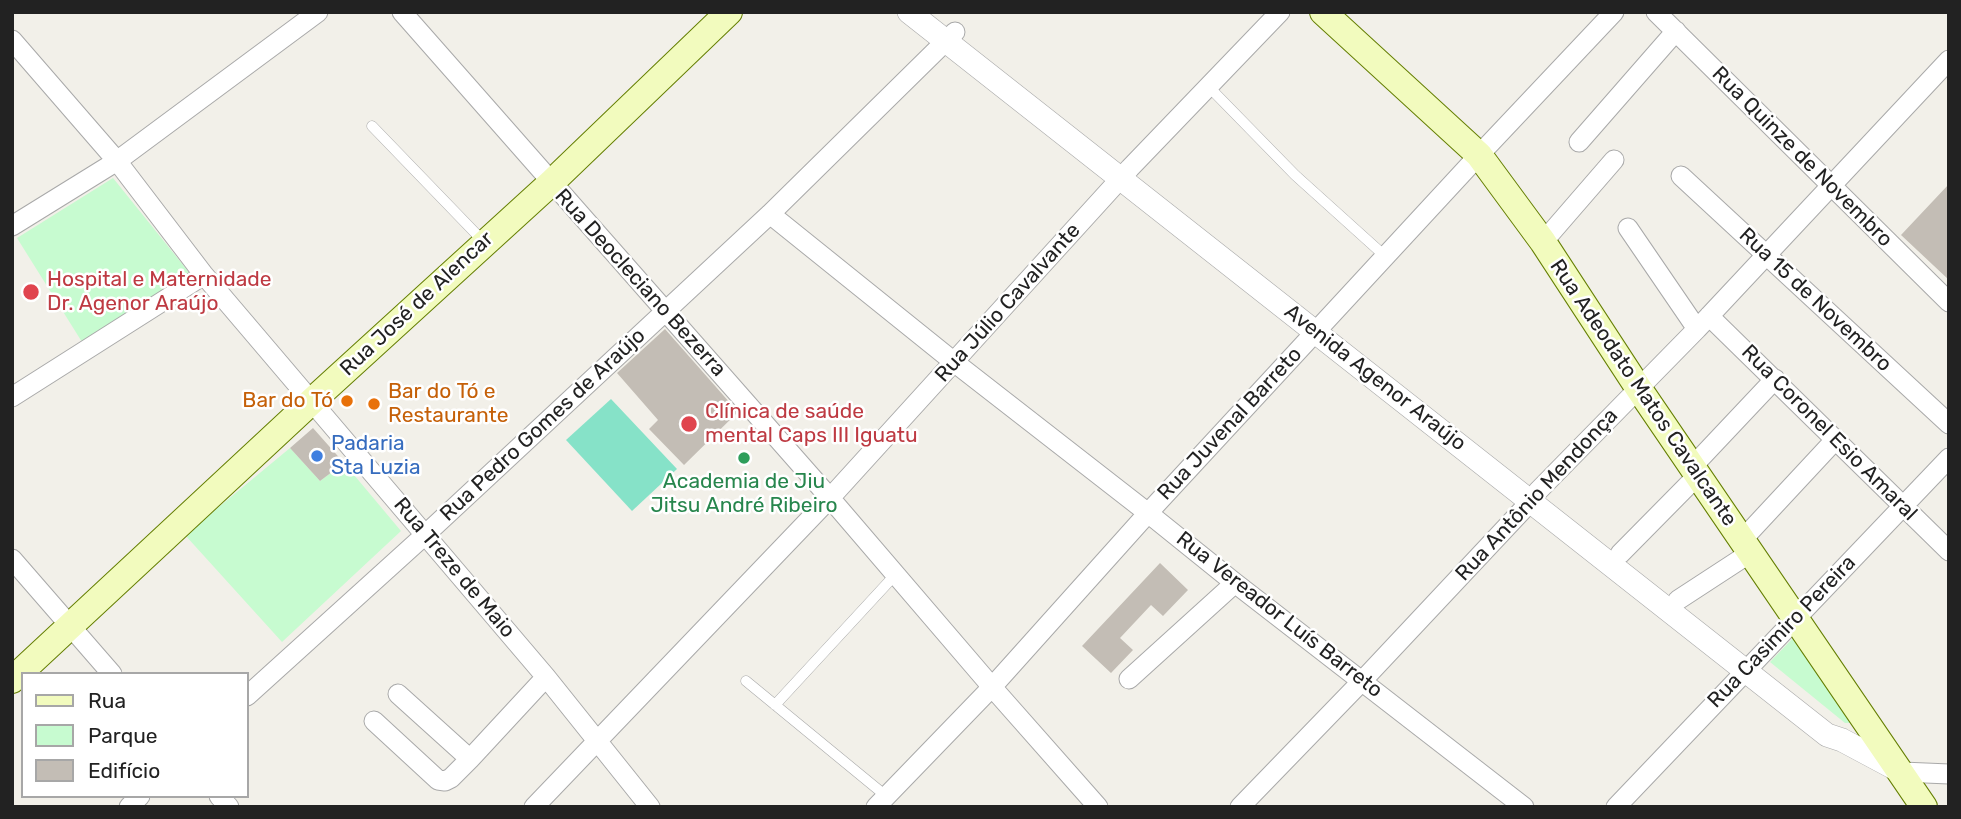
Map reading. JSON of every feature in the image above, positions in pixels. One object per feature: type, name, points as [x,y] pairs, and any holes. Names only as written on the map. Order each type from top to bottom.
[{"type":"main road","name":"Rua José de Alencar","points":[[12,680],[551,183],[729,12]]},
{"type":"main road","name":"Rua Adeodato Matos Cavalcante","points":[[1323,12],[1479,155],[1543,242],[1639,389],[1924,807]]},
{"type":"street","points":[[12,226],[117,162],[318,12]]},
{"type":"street","name":"Rua Deocleciano Bezerra","points":[[402,12],[1098,807]]},
{"type":"street","name":"Avenida Agenor Araújo","points":[[909,12],[951,37],[1534,496],[1834,727],[1842,740],[1902,772],[1949,774]]},
{"type":"street","name":"Avenida Agenor Araújo","points":[[931,12],[951,37]]},
{"type":"street","name":"Rua Júlio Cavalvante","points":[[534,807],[830,498],[1125,173],[1280,12]]},
{"type":"street","name":"Rua Juvenal Barreto","points":[[881,801],[992,687],[1148,513],[1614,12]]},
{"type":"street","name":"Rua Quinze de Novembro","points":[[1656,12],[1949,302]]},
{"type":"street","points":[[1579,142],[1676,31]]},
{"type":"street","name":"Rua Pedro Gomes de Araújo","points":[[248,695],[426,534],[770,214],[951,37]]},
{"type":"street","name":"Rua Treze de Maio","points":[[12,40],[117,162],[204,275],[546,677],[650,807]]},
{"type":"street","name":"Rua Antônio Mendonça","points":[[1240,807],[1949,60]]},
{"type":"street","points":[[1543,242],[1614,160]]},
{"type":"street","name":"Rua 15 de Novembro","points":[[1681,176],[1949,424]]},
{"type":"street","name":"Rua Vereador Luís Barreto","points":[[770,214],[1234,583],[1524,807]]},
{"type":"street","name":"Rua Coronel Esio Amaral","points":[[1628,228],[1703,322],[1775,379],[1949,551]]},
{"type":"street","points":[[12,397],[204,275]]},
{"type":"street","points":[[1620,554],[1775,379]]},
{"type":"street","points":[[1678,600],[1746,547],[1836,439]]},
{"type":"street","name":"Rua Casimiro Pereira","points":[[1616,807],[1949,458]]},
{"type":"street","name":"Avenida Agenor Araújo","points":[[1534,496],[1620,554],[1751,664]]},
{"type":"street","points":[[12,559],[110,672]]},
{"type":"street","points":[[1129,679],[1234,583]]},
{"type":"street","points":[[374,721],[438,780],[445,781],[470,759],[546,677]]},
{"type":"street","points":[[398,694],[470,759]]},
{"type":"lane","points":[[1209,87],[1295,175],[1386,257]]},
{"type":"lane","points":[[372,126],[484,242]]},
{"type":"lane","points":[[775,705],[895,575]]},
{"type":"lane","points":[[746,681],[881,801]]},
{"type":"green space","points":[[113,178],[192,276],[82,342],[17,238]]},
{"type":"green space","points":[[611,399],[677,469],[632,511],[566,440]]},
{"type":"green space","points":[[290,448],[320,481],[344,463],[401,531],[282,642],[185,535]]},
{"type":"green space","points":[[1794,637],[1852,717],[1850,723],[1845,723],[1770,662]]},
{"type":"building","points":[[1949,184],[1949,280],[1901,235]]},
{"type":"building","points":[[665,329],[738,412],[684,465],[649,429],[658,420],[617,373]]},
{"type":"building","name":"Padaria Sta Luzia","points":[[313,428],[344,463],[320,481],[290,448]]},
{"type":"building","points":[[1160,563],[1188,590],[1163,616],[1151,605],[1120,638],[1133,650],[1111,673],[1082,646]]},
{"type":"place","name":"Hospital e Maternidade Dr. Agenor Araújo","points":[[31,292]]},
{"type":"place","name":"Bar do Tó","points":[[347,401]]},
{"type":"place","name":"Bar do Tó e Restaurante","points":[[374,404]]},
{"type":"place","name":"Clínica de saúde mental Caps III Iguatu","points":[[689,424]]},
{"type":"place","name":"Padaria Sta Luzia","points":[[317,456]]},
{"type":"place","name":"Academia de Jiu Jitsu André Ribeiro","points":[[744,458]]}]
